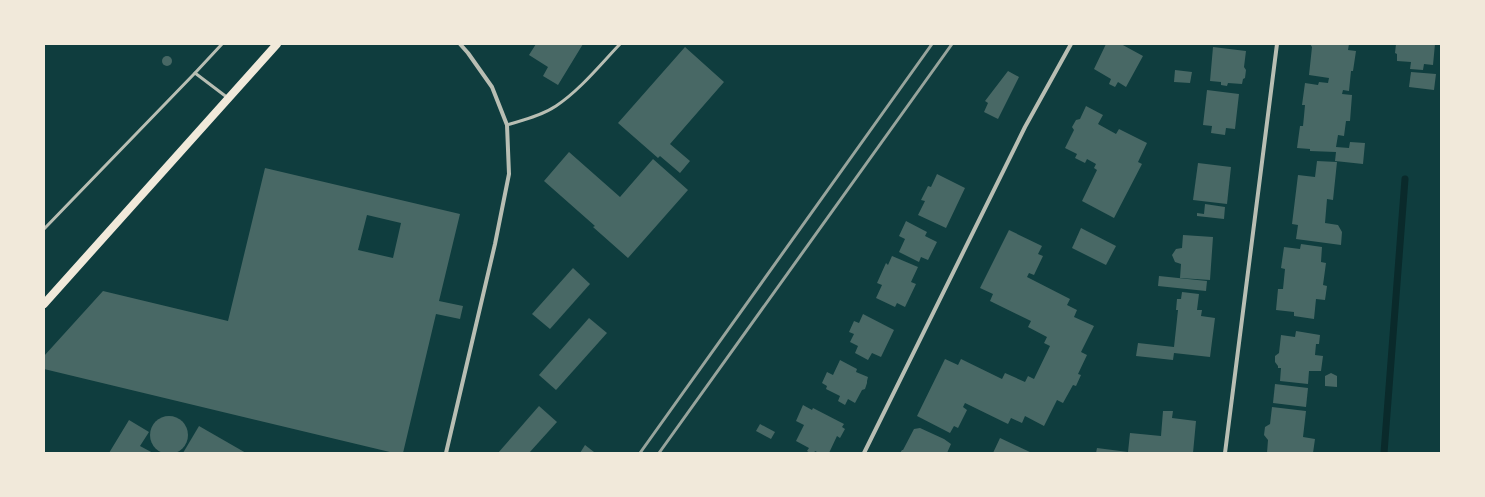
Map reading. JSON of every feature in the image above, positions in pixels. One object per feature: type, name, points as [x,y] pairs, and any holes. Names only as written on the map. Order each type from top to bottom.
[{"type":"main road","points":[[44,304],[277,44]]},
{"type":"street","points":[[446,453],[490,266],[509,174],[507,125],[492,87],[460,44]]},
{"type":"street","points":[[864,453],[1025,127],[1071,44]]},
{"type":"street","points":[[1225,453],[1277,44]]},
{"type":"lane","points":[[44,229],[222,44]]},
{"type":"lane","points":[[507,125],[540,115],[555,107],[570,96],[620,44]]},
{"type":"lane","points":[[195,73],[228,98]]},
{"type":"building","points":[[536,44],[583,44],[558,85],[543,76],[548,67],[529,55]]},
{"type":"building","points":[[1106,44],[1121,44],[1143,56],[1126,87],[1118,82],[1115,87],[1109,84],[1111,79],[1094,69]]},
{"type":"building","points":[[1310,44],[1349,44],[1348,50],[1356,51],[1353,71],[1351,71],[1349,91],[1343,90],[1342,94],[1352,95],[1350,121],[1346,121],[1344,136],[1338,135],[1336,147],[1349,148],[1350,142],[1365,143],[1363,164],[1335,161],[1336,152],[1310,151],[1310,149],[1297,148],[1300,126],[1303,126],[1305,105],[1302,105],[1305,83],[1318,85],[1319,82],[1328,83],[1329,78],[1309,75],[1312,47]]},
{"type":"building","points":[[1396,44],[1435,44],[1433,65],[1424,64],[1423,70],[1410,69],[1411,62],[1397,61],[1397,54],[1395,53]]},
{"type":"building","points":[[685,47],[724,82],[670,144],[690,161],[680,173],[660,156],[658,158],[618,123]]},
{"type":"building","points":[[1213,47],[1246,51],[1244,67],[1246,70],[1245,78],[1243,79],[1242,84],[1228,83],[1227,86],[1221,85],[1221,82],[1210,81]]},
{"type":"building","points":[[165,56],[169,56],[171,57],[171,65],[165,66],[162,63],[162,59]]},
{"type":"building","points":[[1175,70],[1192,72],[1190,83],[1174,82]]},
{"type":"building","points":[[1008,71],[1019,77],[998,119],[984,112],[988,103],[985,101]]},
{"type":"building","points":[[1411,72],[1436,74],[1434,90],[1409,87]]},
{"type":"building","points":[[1207,90],[1239,94],[1235,129],[1226,128],[1225,135],[1211,133],[1212,126],[1203,125]]},
{"type":"building","points":[[1086,106],[1103,115],[1098,124],[1116,134],[1119,129],[1147,143],[1138,162],[1142,164],[1114,218],[1082,201],[1097,170],[1094,168],[1096,164],[1087,159],[1085,163],[1075,158],[1077,154],[1065,148],[1074,130],[1072,127],[1076,120],[1080,119]]},
{"type":"building","points":[[569,152],[620,197],[653,159],[688,190],[628,258],[593,227],[595,226],[544,181]]},
{"type":"building","points":[[1317,161],[1337,162],[1333,200],[1327,199],[1325,223],[1338,225],[1342,232],[1341,245],[1296,239],[1298,225],[1292,224],[1298,175],[1315,177]]},
{"type":"building","points":[[1198,163],[1231,167],[1227,204],[1193,200]]},
{"type":"building","points":[[265,168],[460,214],[439,301],[463,306],[460,319],[436,314],[403,453],[394,453],[44,369],[44,356],[103,291],[228,321]],"holes":[[[367,215],[401,223],[393,258],[358,250]]]},
{"type":"building","points":[[937,174],[965,188],[946,228],[918,215],[925,201],[921,200],[928,186],[931,187]]},
{"type":"building","points":[[1205,204],[1225,207],[1224,219],[1197,216],[1197,213],[1204,214]]},
{"type":"building","points":[[906,221],[927,232],[925,236],[937,242],[928,260],[921,257],[919,262],[899,252],[905,239],[899,236]]},
{"type":"building","points":[[1081,228],[1116,246],[1106,265],[1072,248]]},
{"type":"building","points":[[1009,230],[1042,246],[1038,254],[1043,256],[1034,275],[1029,273],[1027,277],[1070,299],[1067,305],[1077,310],[1074,317],[1094,326],[1081,352],[1087,355],[1078,374],[1081,375],[1076,386],[1073,385],[1063,403],[1057,400],[1044,426],[1025,416],[1022,423],[1011,418],[1008,424],[965,403],[963,407],[967,410],[958,428],[954,426],[950,433],[917,416],[945,359],[958,365],[961,359],[1002,379],[1005,373],[1025,382],[1028,376],[1034,379],[1050,346],[1044,343],[1047,337],[1028,327],[1031,321],[990,301],[993,294],[980,288]]},
{"type":"building","points":[[1183,235],[1213,237],[1210,280],[1180,278],[1181,264],[1175,262],[1172,255],[1176,249],[1182,248]]},
{"type":"building","points":[[1301,244],[1322,247],[1321,262],[1326,263],[1323,285],[1327,286],[1325,300],[1316,299],[1314,319],[1294,316],[1294,312],[1276,310],[1278,289],[1283,289],[1285,269],[1281,268],[1284,247],[1300,249]]},
{"type":"building","points":[[892,256],[918,267],[911,282],[916,284],[905,307],[897,303],[895,307],[876,298],[882,285],[877,283],[886,263],[888,265]]},
{"type":"building","points":[[573,268],[590,284],[550,329],[532,314]]},
{"type":"building","points":[[1159,276],[1207,281],[1206,291],[1158,286]]},
{"type":"building","points":[[1182,292],[1199,294],[1197,310],[1202,310],[1201,316],[1215,318],[1210,357],[1174,353],[1173,360],[1136,356],[1138,343],[1174,347],[1178,310],[1176,310],[1177,299],[1181,299]]},
{"type":"building","points":[[863,314],[894,330],[881,357],[872,353],[868,360],[855,353],[858,346],[850,342],[854,334],[849,332],[854,321],[859,323]]},
{"type":"building","points":[[589,318],[607,333],[556,390],[539,375]]},
{"type":"building","points":[[1296,331],[1320,335],[1319,344],[1316,344],[1315,355],[1323,356],[1321,371],[1309,371],[1308,384],[1280,381],[1281,368],[1278,368],[1275,362],[1275,356],[1279,353],[1281,335],[1295,337]]},
{"type":"building","points":[[840,360],[857,369],[856,372],[868,377],[865,389],[862,390],[855,403],[848,399],[845,405],[838,401],[840,396],[826,389],[827,386],[822,383],[827,372],[833,375]]},
{"type":"building","points":[[1331,373],[1337,376],[1337,387],[1325,386],[1325,376]]},
{"type":"building","points":[[1275,384],[1308,388],[1306,407],[1273,403]]},
{"type":"building","points":[[803,405],[812,410],[813,408],[844,424],[842,427],[845,429],[840,438],[837,436],[829,453],[819,453],[815,451],[814,453],[810,453],[807,451],[809,448],[796,441],[804,425],[796,421]]},
{"type":"building","points":[[539,406],[557,422],[529,453],[498,453]]},
{"type":"building","points":[[1272,407],[1306,411],[1303,437],[1315,439],[1313,453],[1267,453],[1268,440],[1264,435],[1265,427],[1270,424]]},
{"type":"building","points":[[1163,411],[1173,411],[1172,418],[1196,421],[1193,453],[1096,453],[1097,448],[1128,452],[1130,433],[1161,436]]},
{"type":"building","points":[[169,416],[179,419],[185,425],[188,435],[185,445],[179,451],[169,454],[159,451],[153,445],[150,435],[153,425],[159,419]]},
{"type":"building","points":[[129,420],[149,432],[140,446],[153,453],[109,453]]},
{"type":"building","points":[[760,424],[775,432],[771,439],[756,431]]},
{"type":"building","points":[[199,426],[246,453],[183,453]]},
{"type":"building","points":[[920,428],[944,439],[951,444],[947,453],[900,453],[914,429]]},
{"type":"building","points":[[1000,438],[1032,453],[993,453]]},
{"type":"building","points":[[585,445],[594,452],[580,453]]},
{"type":"waterway","points":[[1384,453],[1405,179]]},
{"type":"railway","points":[[640,453],[932,44]]},
{"type":"railway","points":[[659,453],[952,44]]}]
